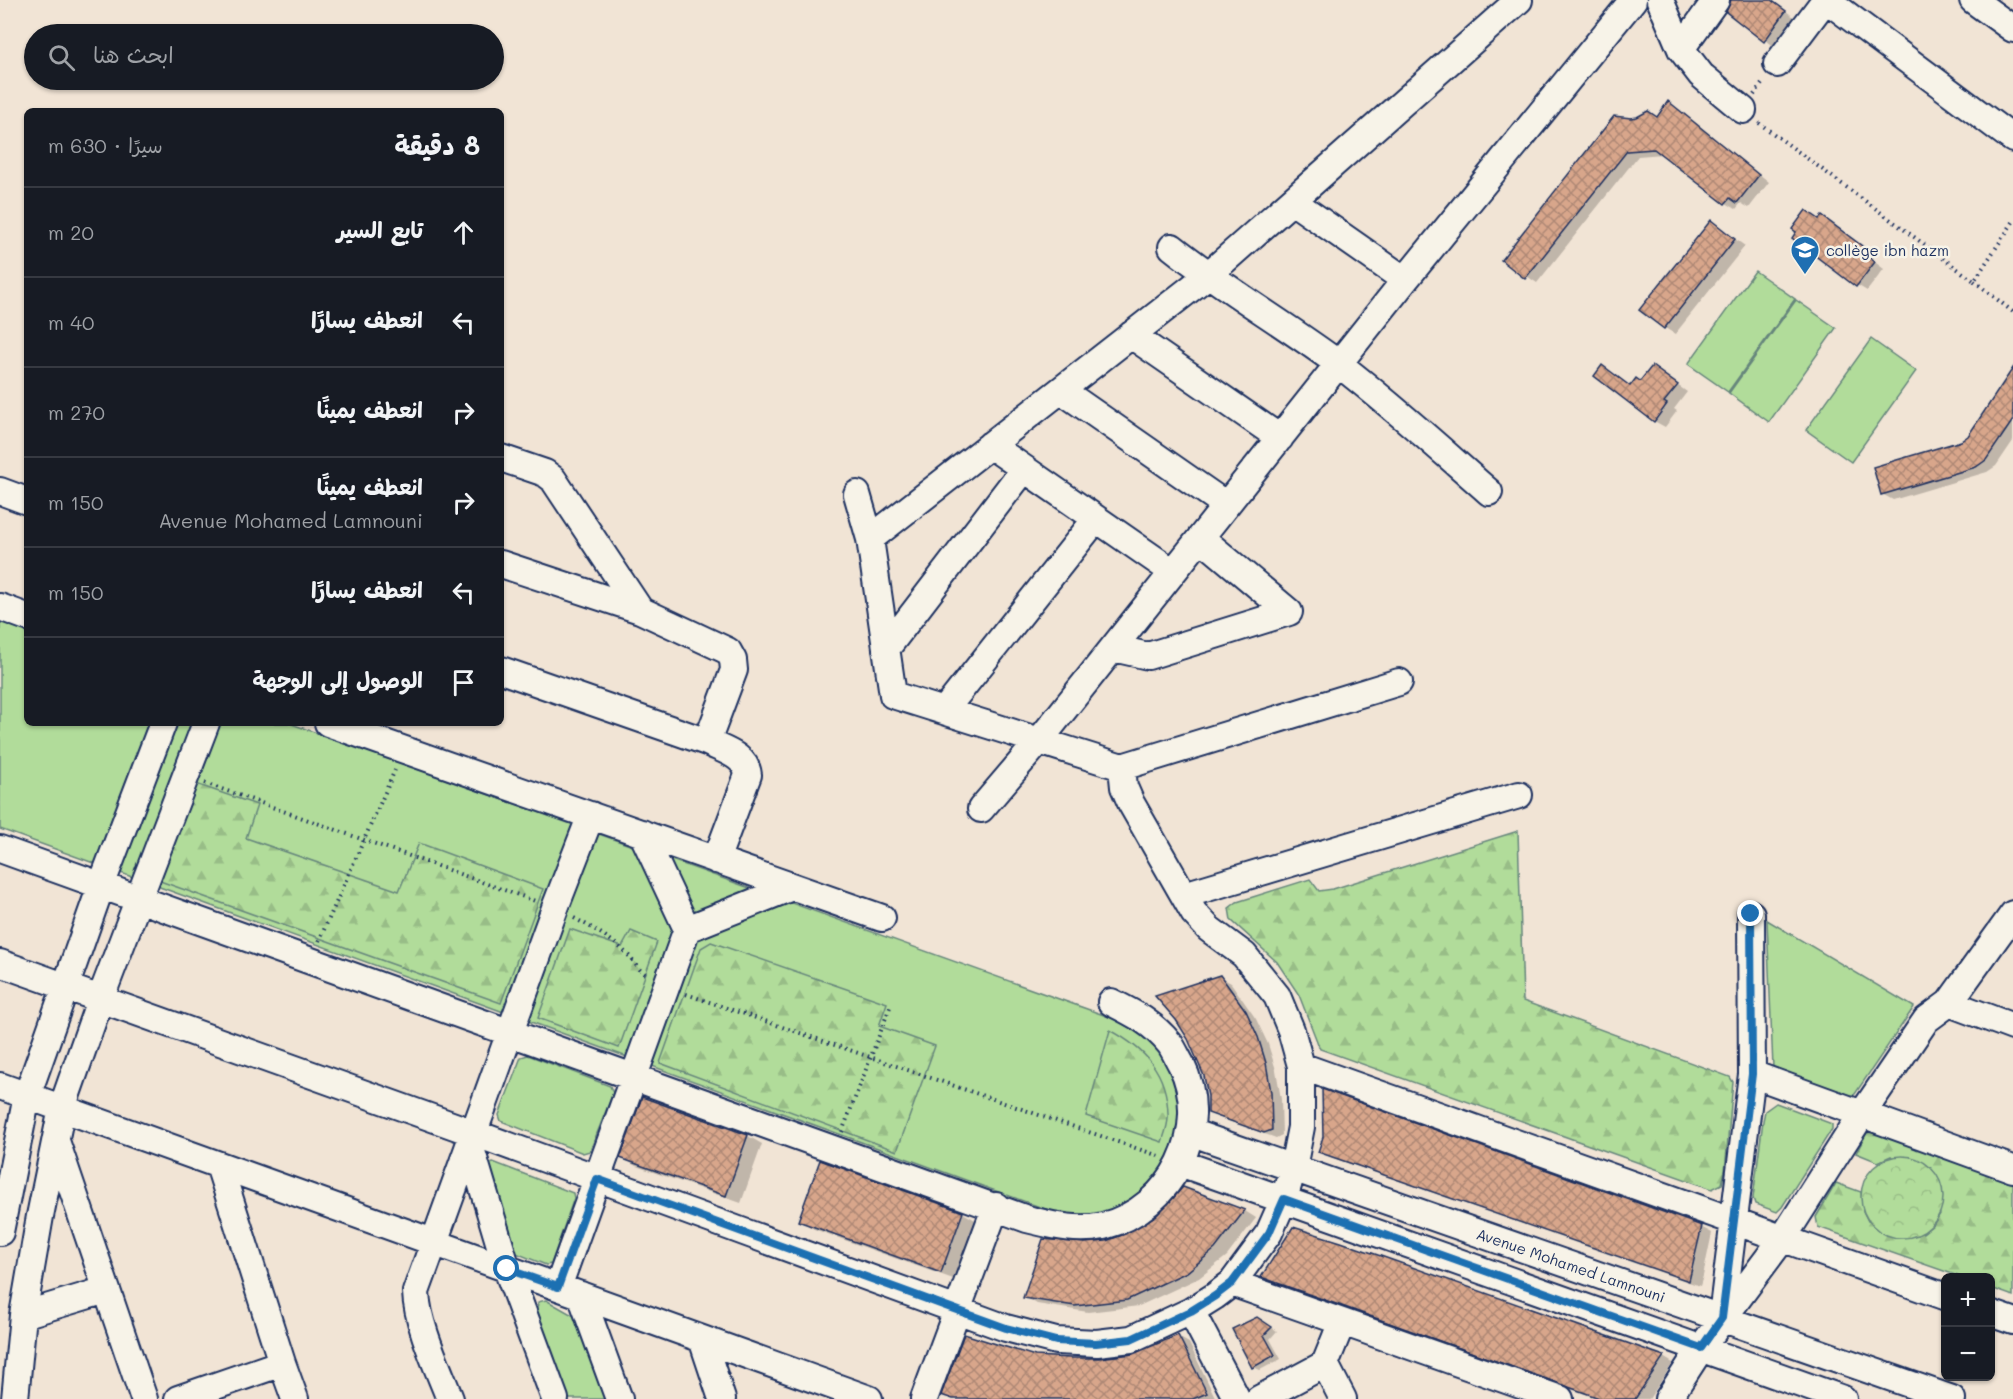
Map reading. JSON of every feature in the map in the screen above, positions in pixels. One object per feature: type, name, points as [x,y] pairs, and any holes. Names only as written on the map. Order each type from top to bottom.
[{"type":"street","points":[[870,539],[1208,275],[1519,0]]},
{"type":"street","points":[[981,809],[1039,741],[1405,280],[1633,0]]},
{"type":"street","points":[[1660,0],[1681,49],[1701,75],[1743,110]]},
{"type":"street","points":[[1681,49],[1716,0]]},
{"type":"street","points":[[1777,64],[1826,0],[2013,139]]},
{"type":"street","points":[[1973,0],[2013,29]]},
{"type":"street","points":[[1292,201],[1405,280]]},
{"type":"street","points":[[1172,247],[1208,275],[1338,364],[1404,417],[1489,492]]},
{"type":"street","points":[[1131,335],[1280,438]]},
{"type":"street","points":[[1061,390],[1227,505]]},
{"type":"street","points":[[990,445],[1173,572]]},
{"type":"street","points":[[504,459],[545,473],[553,479],[640,610]]},
{"type":"street","points":[[886,649],[1024,469]]},
{"type":"street","points":[[0,491],[24,500]]},
{"type":"street","points":[[857,494],[870,539],[893,695],[1122,767],[1399,682]]},
{"type":"street","points":[[944,711],[1096,519]]},
{"type":"street","points":[[1113,648],[1148,656],[1289,612],[1201,538]]},
{"type":"street","points":[[504,565],[640,610],[728,651],[732,655],[734,670],[707,742]]},
{"type":"street","points":[[0,607],[24,615]]},
{"type":"street","points":[[504,671],[707,742],[739,758],[747,768],[748,775],[716,860]]},
{"type":"street","points":[[0,1232],[27,1096],[102,886],[163,726]]},
{"type":"street","points":[[15,1399],[23,1315],[62,1108],[137,899],[205,726]]},
{"type":"street","points":[[336,726],[882,918]]},
{"type":"street","points":[[0,963],[472,1139],[597,1179],[1006,1328],[1056,1341],[1096,1343],[1131,1339],[1191,1311],[1232,1283],[1269,1233],[1284,1199],[1301,1127],[1301,1066],[1291,1030],[1277,996],[1244,955],[1209,929],[1194,913],[1131,803],[1124,788],[1122,767]]},
{"type":"street","points":[[1184,895],[1519,795]]},
{"type":"street","points":[[450,1399],[416,1305],[416,1292],[591,815]]},
{"type":"street","points":[[558,1287],[687,929],[642,833]]},
{"type":"street","points":[[0,849],[1027,1219],[1065,1228],[1103,1226],[1139,1211],[1167,1185],[1186,1151],[1190,1132],[1193,1115],[1188,1078],[1171,1045],[1145,1018],[1111,1002]]},
{"type":"street","points":[[687,929],[792,886]]},
{"type":"street","points":[[1722,1318],[1752,1074],[1751,914]]},
{"type":"street","points":[[1668,1399],[1722,1318],[1783,1238],[1862,1114],[1926,1020],[1949,1003],[2013,914]]},
{"type":"street","points":[[1949,1003],[2013,1027]]},
{"type":"street","points":[[1301,1066],[1941,1295]]},
{"type":"street","points":[[1752,1074],[2013,1169]]},
{"type":"street","points":[[0,1086],[868,1399]]},
{"type":"street","name":"Avenue Mohamed Lamnouni","points":[[1190,1132],[1952,1399]]},
{"type":"street","points":[[472,1139],[507,1269],[555,1399]]},
{"type":"street","points":[[56,1141],[144,1399]]},
{"type":"street","points":[[1180,1163],[1843,1399]]},
{"type":"street","points":[[219,1165],[295,1399]]},
{"type":"street","points":[[924,1399],[996,1206]]},
{"type":"street","points":[[1232,1283],[1560,1399]]},
{"type":"street","points":[[23,1315],[106,1290]]},
{"type":"street","points":[[581,1295],[620,1399]]},
{"type":"street","points":[[1191,1311],[1237,1399]]},
{"type":"street","points":[[1995,1315],[2013,1321]]},
{"type":"street","points":[[1259,1399],[1325,1364],[1342,1322]]},
{"type":"street","points":[[702,1339],[722,1399]]},
{"type":"street","points":[[178,1399],[282,1363]]},
{"type":"street","points":[[1325,1364],[1343,1399]]},
{"type":"path","points":[[1777,64],[1743,110],[2013,312]]},
{"type":"path","points":[[1974,281],[2013,222]]},
{"type":"path","points":[[310,962],[404,750]]},
{"type":"path","points":[[836,1149],[890,1007]]},
{"type":"green space","points":[[1755,271],[1795,299],[1728,392],[1688,364]]},
{"type":"green space","points":[[1796,300],[1836,328],[1769,422],[1729,393]]},
{"type":"green space","points":[[1871,339],[1916,371],[1851,462],[1806,430]]},
{"type":"green space","points":[[0,619],[24,628],[24,726],[297,726],[1112,1018],[1152,1044],[1163,1056],[1171,1072],[1180,1109],[1175,1145],[1168,1163],[1158,1178],[1145,1192],[1129,1203],[1096,1214],[1062,1215],[0,829]]},
{"type":"green space","points":[[196,784],[257,805],[246,838],[399,891],[419,843],[543,889],[501,1003],[160,881]]},
{"type":"green space","points":[[1518,831],[1523,1001],[1730,1077],[1733,1082],[1722,1184],[1712,1189],[1320,1049],[1299,995],[1277,962],[1231,920],[1229,908],[1237,902],[1310,879],[1319,891],[1333,889]]},
{"type":"green space","points":[[1767,920],[1914,1007],[1855,1094],[1849,1097],[1773,1068]]},
{"type":"green space","points":[[570,929],[622,947],[631,931],[657,942],[619,1048],[538,1018]]},
{"type":"green space","points":[[711,942],[887,1003],[879,1026],[935,1046],[897,1151],[660,1063],[701,948]]},
{"type":"green space","points":[[1110,1030],[1134,1045],[1152,1063],[1158,1074],[1167,1099],[1168,1114],[1162,1142],[1086,1116]]},
{"type":"green space","points":[[528,1055],[610,1086],[613,1093],[590,1151],[583,1153],[501,1121],[499,1115],[521,1057]]},
{"type":"green space","points":[[1776,1103],[1832,1124],[1832,1129],[1777,1212],[1755,1204],[1753,1198],[1765,1111]]},
{"type":"green space","points":[[1875,1131],[2013,1181],[2013,1296],[1995,1289],[1995,1273],[1950,1273],[1818,1227],[1816,1217],[1836,1183],[1861,1192],[1863,1211],[1868,1221],[1923,1233],[1933,1225],[1940,1214],[1891,1156],[1878,1162],[1856,1153],[1867,1133]]},
{"type":"green space","points":[[1902,1156],[1918,1159],[1931,1168],[1940,1181],[1943,1197],[1940,1213],[1931,1226],[1918,1235],[1902,1238],[1886,1235],[1873,1226],[1864,1213],[1861,1197],[1864,1181],[1873,1168],[1886,1159]]},
{"type":"green space","points":[[493,1162],[573,1193],[574,1198],[551,1264],[546,1265],[516,1253],[488,1164]]},
{"type":"green space","points":[[546,1300],[576,1317],[607,1399],[569,1399],[537,1311],[538,1302]]},
{"type":"building","points":[[1731,0],[1771,0],[1786,11],[1764,42],[1726,12]]},
{"type":"building","points":[[1668,101],[1759,175],[1737,203],[1730,198],[1725,204],[1654,149],[1627,151],[1525,279],[1501,260],[1614,116],[1631,118],[1648,111],[1657,117]]},
{"type":"building","points":[[1806,210],[1819,219],[1822,216],[1866,249],[1863,253],[1875,262],[1856,287],[1792,238],[1796,232],[1792,229]]},
{"type":"building","points":[[1711,220],[1735,239],[1664,329],[1639,310]]},
{"type":"building","points":[[1602,365],[1630,386],[1636,378],[1640,381],[1652,366],[1678,385],[1664,402],[1667,404],[1654,422],[1594,376]]},
{"type":"building","points":[[2013,368],[2013,420],[1986,460],[1976,467],[1881,495],[1873,467],[1961,441],[1968,436]]},
{"type":"building","points":[[1220,975],[1246,1011],[1258,1037],[1266,1063],[1271,1092],[1272,1130],[1264,1133],[1208,1113],[1208,1096],[1204,1076],[1188,1039],[1176,1020],[1155,996]]},
{"type":"building","points":[[1322,1089],[1702,1226],[1689,1281],[1318,1152],[1323,1137]]},
{"type":"building","points":[[642,1097],[748,1135],[726,1196],[620,1158]]},
{"type":"building","points":[[820,1160],[963,1212],[941,1273],[798,1221]]},
{"type":"building","points":[[1183,1187],[1245,1210],[1215,1249],[1187,1272],[1127,1300],[1075,1306],[1023,1298],[1043,1239],[1085,1243],[1106,1241],[1125,1234],[1157,1215]]},
{"type":"building","points":[[1293,1227],[1664,1356],[1635,1399],[1602,1399],[1261,1277]]},
{"type":"building","points":[[1257,1317],[1272,1327],[1264,1335],[1275,1355],[1252,1368],[1232,1329]]},
{"type":"building","points":[[964,1334],[1035,1356],[1070,1358],[1099,1358],[1133,1354],[1178,1335],[1207,1393],[1193,1399],[953,1399],[941,1395]]},
{"type":"place","name":"collège ibn hazm","points":[[1805,276]]},
{"type":"route","points":[[507,1269],[558,1287],[597,1179],[1006,1328],[1056,1341],[1096,1343],[1131,1339],[1191,1311],[1232,1283],[1269,1233],[1284,1199],[1701,1348],[1722,1318],[1752,1074],[1751,914]]}]
